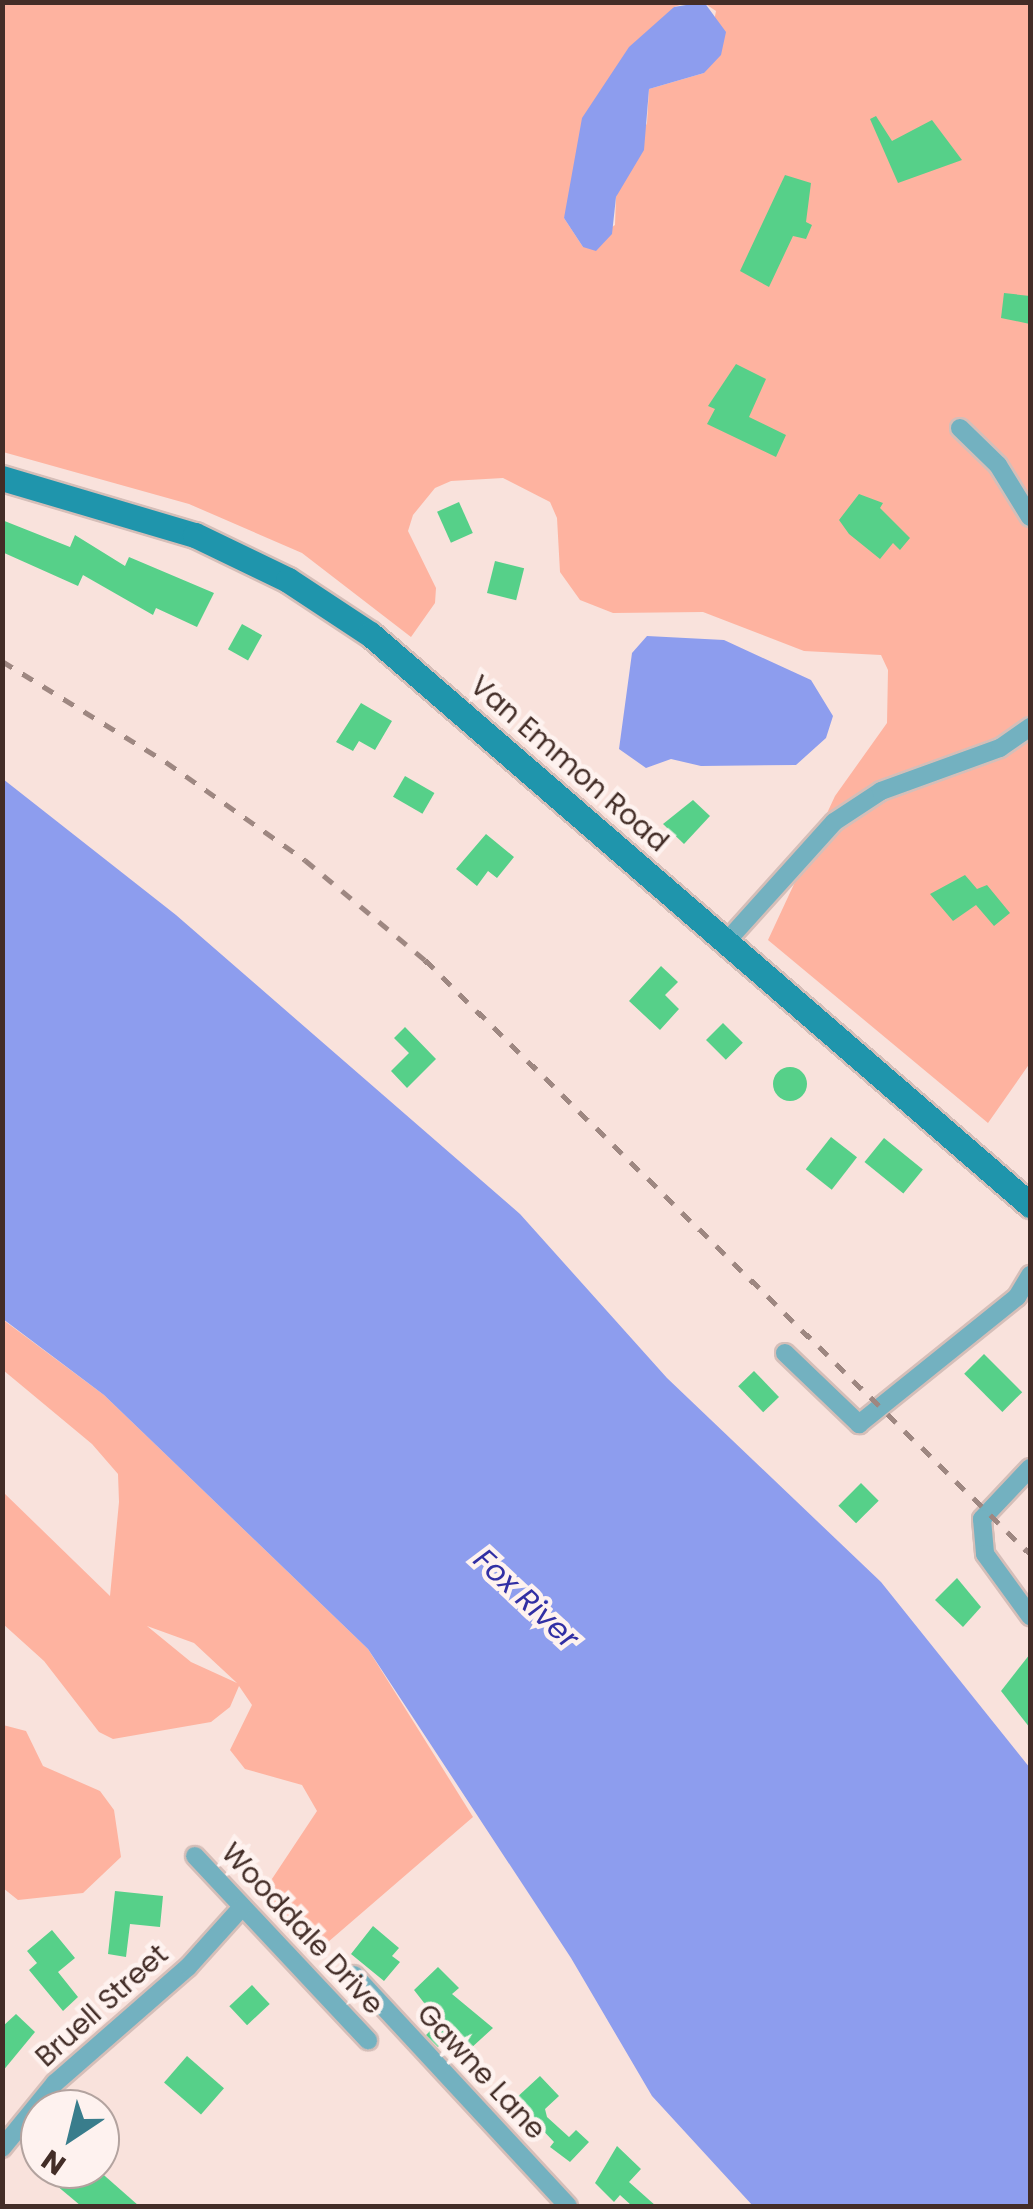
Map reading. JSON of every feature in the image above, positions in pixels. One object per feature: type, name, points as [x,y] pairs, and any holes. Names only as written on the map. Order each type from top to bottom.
[{"type":"street","points":[[960,428],[998,466],[1030,516]]},
{"type":"street","name":"Van Emmon Road","points":[[2,478],[186,531],[333,608],[447,696],[1030,1205]]},
{"type":"street","points":[[726,942],[834,822],[880,791],[1000,748],[1030,727]]},
{"type":"street","points":[[785,1353],[858,1424],[1017,1297],[1030,1275]]},
{"type":"street","points":[[1030,1468],[982,1518],[985,1554],[1030,1616]]},
{"type":"street","name":"Wooddale Drive","points":[[195,1856],[368,2040]]},
{"type":"street","name":"Bruell Street","points":[[2,2148],[56,2082],[188,1967],[242,1907]]},
{"type":"street","name":"Gawne Lane","points":[[354,1975],[568,2206]]},
{"type":"shaded area","points":[[2,3],[686,3],[674,7],[564,218],[583,247],[615,225],[616,197],[647,123],[649,89],[704,73],[716,11],[704,3],[1030,3],[1030,1063],[988,1123],[768,940],[835,796],[887,723],[888,670],[881,655],[804,651],[703,612],[613,613],[580,600],[560,572],[557,518],[550,502],[503,478],[451,481],[435,488],[413,515],[408,531],[436,588],[435,603],[411,637],[302,553],[189,504],[3,452]]},
{"type":"shaded area","points":[[2,1319],[104,1395],[368,1649],[473,1817],[313,1955],[260,1897],[317,1811],[302,1785],[245,1769],[230,1750],[252,1705],[239,1686],[230,1707],[211,1722],[113,1739],[99,1732],[44,1661],[3,1624],[3,1492],[110,1596],[119,1502],[118,1474],[92,1444],[3,1370]],"holes":[[[147,1626],[194,1643],[237,1683],[191,1662]]]},
{"type":"shaded area","points":[[3,1725],[26,1731],[43,1766],[100,1791],[114,1810],[121,1857],[83,1893],[18,1900],[3,1888]]},
{"type":"water","points":[[704,2],[726,32],[721,55],[704,73],[649,89],[644,150],[616,197],[612,234],[596,251],[583,247],[564,218],[582,118],[629,47],[674,7]]},
{"type":"water","points":[[647,636],[724,640],[811,680],[833,716],[826,738],[796,765],[701,766],[671,759],[646,768],[619,749],[632,653]]},
{"type":"water","name":"Fox River","points":[[3,779],[176,915],[520,1214],[667,1378],[881,1582],[1030,1768],[1030,2206],[753,2206],[652,2096],[571,1958],[368,1649],[104,1395],[3,1319]]},
{"type":"building","points":[[876,116],[892,141],[932,120],[962,160],[898,183],[870,119]]},
{"type":"building","points":[[785,175],[811,183],[806,222],[812,225],[806,239],[793,236],[769,287],[740,271]]},
{"type":"building","points":[[1004,293],[1030,296],[1030,324],[1001,318]]},
{"type":"building","points":[[736,364],[766,379],[749,417],[786,435],[776,457],[707,424],[715,409],[708,406]]},
{"type":"building","points":[[859,494],[883,503],[880,508],[910,538],[900,550],[893,543],[880,559],[849,534],[839,520]]},
{"type":"building","points":[[459,502],[473,533],[451,543],[437,512]]},
{"type":"building","points":[[2,520],[70,547],[75,535],[125,566],[129,557],[214,593],[197,627],[156,608],[153,615],[83,575],[78,586],[2,552]]},
{"type":"building","points":[[495,561],[524,568],[516,600],[487,593]]},
{"type":"building","points":[[242,624],[262,635],[248,661],[228,649]]},
{"type":"building","points":[[361,703],[392,721],[375,750],[359,741],[353,751],[336,742]]},
{"type":"building","points":[[405,776],[434,793],[422,814],[393,797]]},
{"type":"building","points":[[693,800],[710,816],[684,844],[663,824]]},
{"type":"building","points":[[486,834],[514,857],[497,878],[488,871],[477,886],[456,869]]},
{"type":"building","points":[[965,875],[977,889],[987,885],[1010,913],[994,926],[976,905],[953,921],[930,894]]},
{"type":"building","points":[[661,966],[678,982],[665,995],[679,1009],[660,1030],[629,1001]]},
{"type":"building","points":[[723,1023],[743,1043],[726,1060],[706,1040]]},
{"type":"building","points":[[405,1027],[436,1059],[407,1088],[391,1071],[409,1053],[394,1038]]},
{"type":"building","points":[[790,1067],[802,1072],[807,1084],[802,1096],[790,1101],[778,1096],[773,1084],[778,1072]]},
{"type":"building","points":[[831,1137],[857,1157],[832,1190],[806,1169]]},
{"type":"building","points":[[884,1138],[923,1169],[903,1194],[864,1162]]},
{"type":"building","points":[[984,1354],[1022,1392],[1002,1412],[964,1374]]},
{"type":"building","points":[[754,1371],[779,1397],[763,1412],[738,1386]]},
{"type":"building","points":[[861,1483],[879,1501],[856,1523],[838,1506]]},
{"type":"building","points":[[957,1578],[981,1607],[963,1627],[935,1600]]},
{"type":"building","points":[[1030,1654],[1030,1728],[1001,1691]]},
{"type":"building","points":[[115,1891],[163,1896],[160,1927],[130,1924],[126,1957],[108,1954]]},
{"type":"building","points":[[373,1926],[399,1948],[392,1956],[400,1962],[384,1981],[351,1954]]},
{"type":"building","points":[[52,1930],[75,1958],[58,1972],[78,1997],[63,2011],[29,1970],[37,1963],[27,1951]]},
{"type":"building","points":[[438,1967],[459,1988],[452,1994],[493,2028],[470,2049],[448,2037],[438,2047],[426,2035],[439,2022],[414,1990]]},
{"type":"building","points":[[252,1985],[270,2004],[247,2025],[229,2006]]},
{"type":"building","points":[[16,2014],[35,2032],[2,2072],[2,2027]]},
{"type":"building","points":[[187,2056],[224,2088],[201,2115],[164,2082]]},
{"type":"building","points":[[540,2076],[559,2096],[545,2109],[547,2117],[569,2137],[576,2130],[589,2142],[570,2162],[550,2147],[554,2142],[514,2100]]},
{"type":"building","points":[[617,2146],[641,2169],[629,2182],[656,2206],[632,2206],[620,2195],[614,2202],[595,2183]]},
{"type":"building","points":[[61,2189],[120,2189],[139,2206],[81,2206]]},
{"type":"railway","points":[[2,661],[166,762],[305,860],[425,960],[1030,1554]]}]
